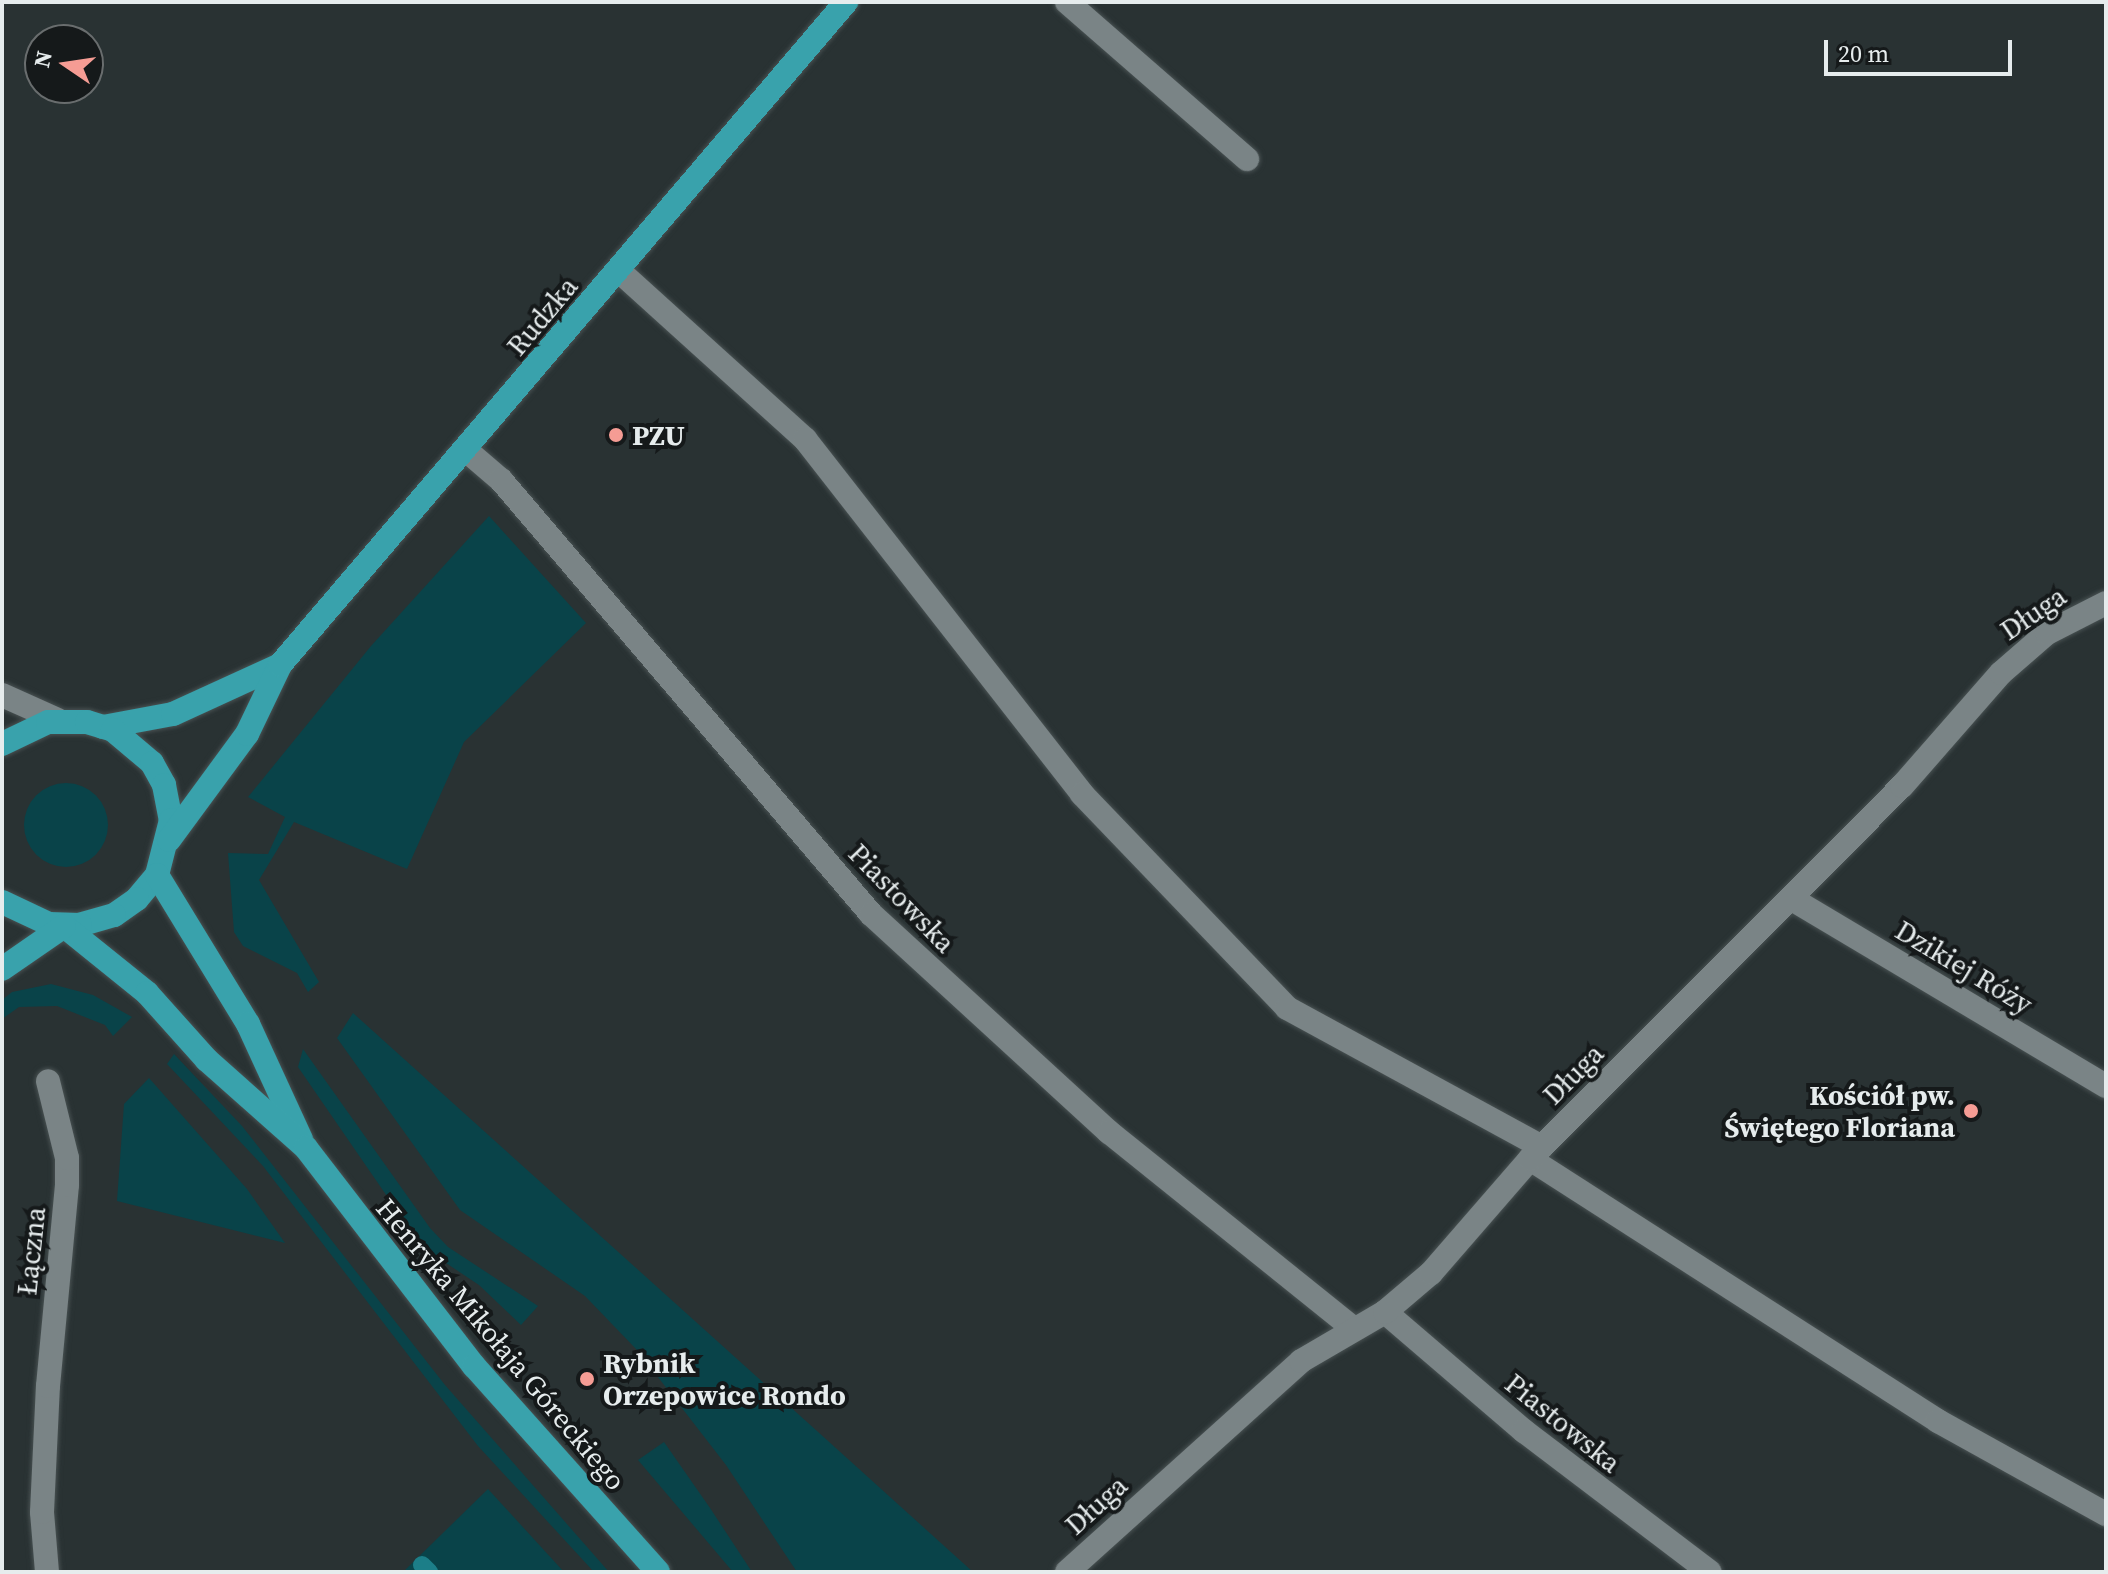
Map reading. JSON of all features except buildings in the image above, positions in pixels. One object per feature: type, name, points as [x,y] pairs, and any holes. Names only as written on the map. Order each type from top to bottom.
[{"type":"main road","name":"Rudzka","points":[[169,840],[192,803],[247,734],[280,665],[467,451],[846,2]]},
{"type":"main road","name":"Rudzka","points":[[103,727],[173,714],[280,665]]},
{"type":"main road","points":[[2,744],[29,728],[58,720],[103,727],[131,741],[155,769],[170,809],[169,840],[157,875],[122,911],[98,922],[64,926],[34,921],[2,902]]},
{"type":"main road","name":"Henryka Mikołaja Góreckiego","points":[[157,875],[248,1024],[306,1148]]},
{"type":"main road","points":[[2,969],[64,926]]},
{"type":"main road","name":"Henryka Mikołaja Góreckiego","points":[[64,926],[147,993],[207,1060],[306,1148],[474,1366],[658,1572]]},
{"type":"street","points":[[1067,2],[1247,159]]},
{"type":"street","points":[[619,271],[805,439],[1082,794],[1287,1008],[1536,1153],[1938,1421],[2106,1514]]},
{"type":"street","name":"Piastowska","points":[[467,451],[501,480],[871,914],[1109,1132],[1353,1328]]},
{"type":"street","name":"Długa","points":[[1067,1572],[1301,1361],[1385,1312],[1431,1273],[1536,1153],[1792,899],[2024,651],[2072,618],[2106,603]]},
{"type":"street","points":[[2,695],[58,720]]},
{"type":"street","name":"Dzikiej Róży","points":[[1792,899],[2106,1086]]},
{"type":"street","name":"Łączna","points":[[47,1572],[42,1512],[48,1386],[67,1185],[67,1158],[48,1081]]},
{"type":"street","name":"Piastowska","points":[[1385,1312],[1697,1568]]},
{"type":"shaded area","points":[[489,516],[586,623],[464,742],[407,869],[294,822],[259,880],[319,982],[308,992],[297,973],[243,946],[234,932],[228,853],[268,854],[285,817],[248,797],[371,646]]},
{"type":"shaded area","points":[[66,783],[89,790],[101,802],[108,825],[101,848],[89,860],[66,867],[43,860],[31,848],[24,825],[31,802],[43,790]]},
{"type":"shaded area","points":[[51,984],[93,995],[132,1017],[113,1036],[105,1025],[57,1006],[19,1007],[2,1019],[2,1000],[12,992]]},
{"type":"shaded area","points":[[353,1013],[973,1572],[797,1572],[726,1465],[637,1350],[585,1296],[460,1210],[337,1038]]},
{"type":"shaded area","points":[[303,1049],[430,1228],[448,1247],[538,1306],[521,1325],[479,1285],[422,1247],[298,1067]]},
{"type":"shaded area","points":[[174,1054],[242,1126],[445,1385],[609,1572],[594,1572],[478,1446],[263,1166],[167,1064]]},
{"type":"shaded area","points":[[149,1078],[247,1189],[285,1243],[117,1201],[124,1104]]},
{"type":"shaded area","points":[[664,1442],[752,1572],[733,1572],[638,1460]]},
{"type":"shaded area","points":[[488,1489],[564,1572],[403,1572]]},
{"type":"waterway","points":[[422,1565],[429,1572]]},
{"type":"place","name":"PZU","points":[[616,435]]},
{"type":"place","name":"Kościół pw. Świętego Floriana","points":[[1971,1111]]},
{"type":"place","name":"Rybnik Orzepowice Rondo","points":[[587,1379]]}]
